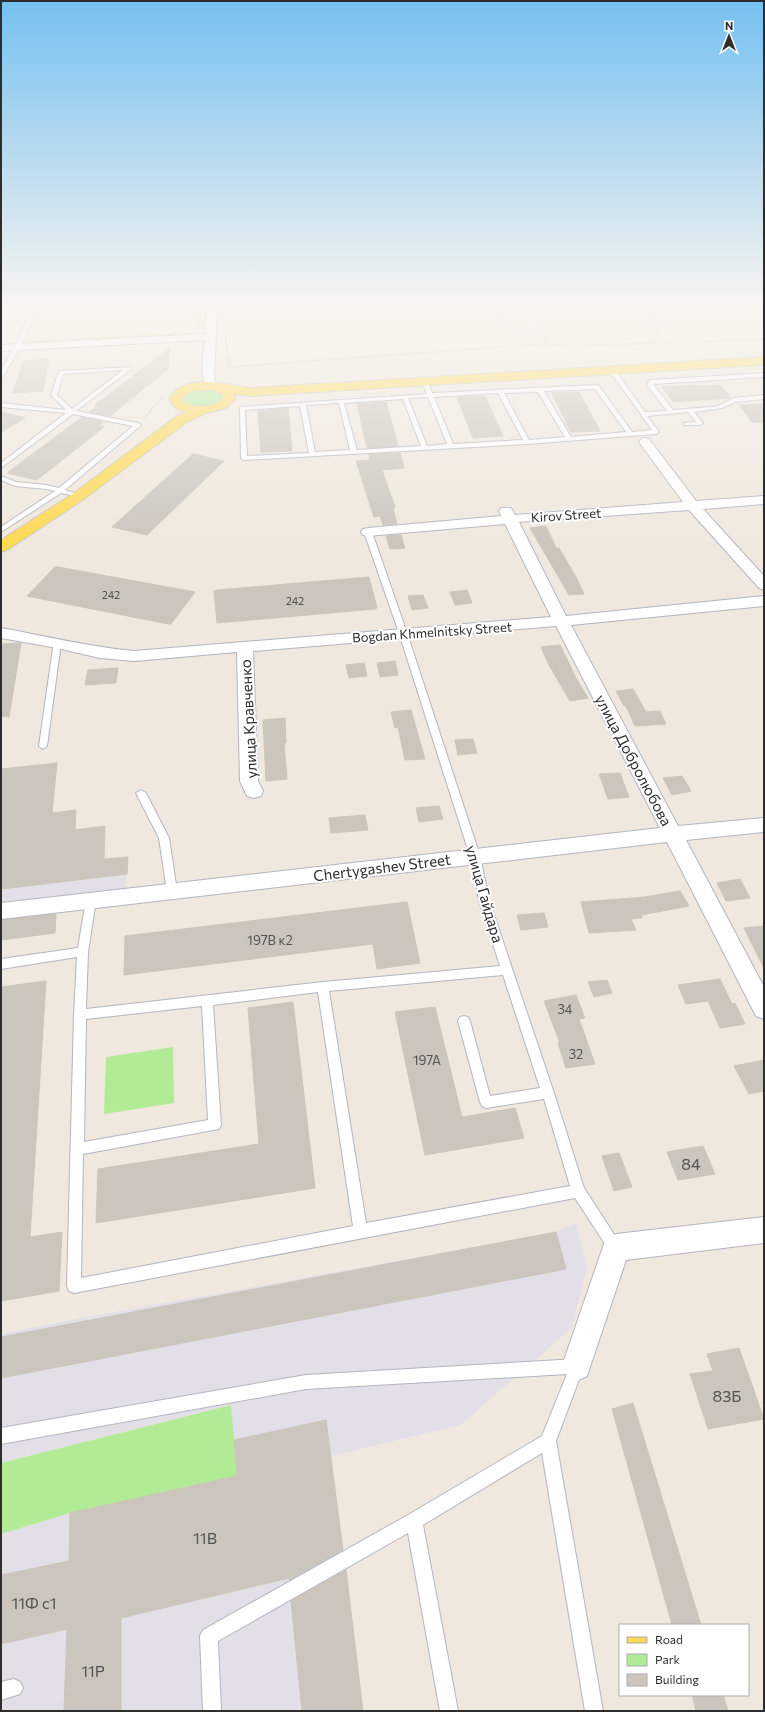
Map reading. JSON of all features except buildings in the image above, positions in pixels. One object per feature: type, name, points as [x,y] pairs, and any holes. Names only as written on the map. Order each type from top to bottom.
[{"type":"main road","points":[[182,413],[176,402],[177,395],[184,390],[200,386]]},
{"type":"main road","points":[[218,386],[227,392],[229,399]]},
{"type":"main road","points":[[226,386],[251,392]]},
{"type":"main road","points":[[1,547],[79,496],[182,413],[220,406],[229,399],[251,392],[357,386]]},
{"type":"street","points":[[642,438],[693,506],[764,585]]},
{"type":"street","name":"Kirov Street","points":[[368,532],[508,515],[693,506],[764,500]]},
{"type":"street","name":"улица Добролюбова","points":[[508,515],[764,1009]]},
{"type":"street","name":"Bogdan Khmelnitsky Street","points":[[57,643],[100,653],[134,656],[403,633],[511,626],[764,601]]},
{"type":"street","points":[[1,633],[57,643]]},
{"type":"street","name":"улица Кравченко","points":[[245,647],[249,781],[254,791]]},
{"type":"street","name":"Chertygashev Street","points":[[1,911],[475,856],[764,825]]},
{"type":"street","points":[[577,1366],[616,1248],[764,1230]]},
{"type":"lane","points":[[57,386],[54,395],[72,412]]},
{"type":"lane","points":[[1,466],[107,386]]},
{"type":"lane","points":[[427,386],[451,446]]},
{"type":"lane","points":[[341,402],[354,452],[527,442],[630,434],[642,438],[656,432],[645,414],[624,386]]},
{"type":"lane","points":[[651,386],[671,412]]},
{"type":"lane","points":[[425,448],[244,458],[242,408],[405,397],[597,387],[630,434]]},
{"type":"lane","points":[[541,391],[569,439]]},
{"type":"lane","points":[[501,393],[527,442]]},
{"type":"lane","points":[[405,397],[425,448]]},
{"type":"lane","points":[[645,414],[720,407],[739,399],[764,397]]},
{"type":"lane","points":[[303,404],[312,454]]},
{"type":"lane","points":[[1,405],[72,412],[138,425],[60,491],[1,530]]},
{"type":"lane","points":[[686,424],[700,423],[690,411]]},
{"type":"lane","points":[[1,478],[15,484],[46,487],[79,496]]},
{"type":"lane","name":"улица Гайдара","points":[[368,532],[403,633],[475,856],[484,900],[548,1093],[578,1191],[616,1248]]},
{"type":"lane","points":[[43,746],[57,643]]},
{"type":"lane","points":[[141,793],[164,838],[172,891]]},
{"type":"lane","points":[[91,900],[83,952],[80,1015],[74,1286],[578,1191]]},
{"type":"lane","points":[[1,964],[83,952]]},
{"type":"lane","points":[[80,1015],[322,987],[508,970]]},
{"type":"lane","points":[[322,987],[362,1231]]},
{"type":"lane","points":[[77,1149],[216,1125],[207,1001]]},
{"type":"lane","points":[[464,1021],[486,1102],[548,1093]]},
{"type":"lane","points":[[1,1436],[306,1382],[577,1366],[548,1441],[594,1711]]},
{"type":"lane","points":[[212,1711],[209,1636],[414,1521],[548,1441]]},
{"type":"lane","points":[[414,1521],[449,1711]]},
{"type":"shaded area","points":[[128,857],[124,904],[56,912],[55,933],[1,940],[1,872]]},
{"type":"shaded area","points":[[576,1223],[587,1267],[572,1328],[460,1425],[331,1456],[363,1711],[1,1711],[1,1534],[70,1513],[237,1476],[230,1405],[1,1463],[1,1334],[556,1232]]},
{"type":"green space","points":[[211,388],[225,395],[221,403],[200,408],[181,403],[181,395],[188,391]]},
{"type":"green space","points":[[173,1047],[174,1103],[104,1114],[106,1057]]},
{"type":"green space","points":[[231,1405],[237,1476],[70,1513],[1,1534],[1,1463]]}]
